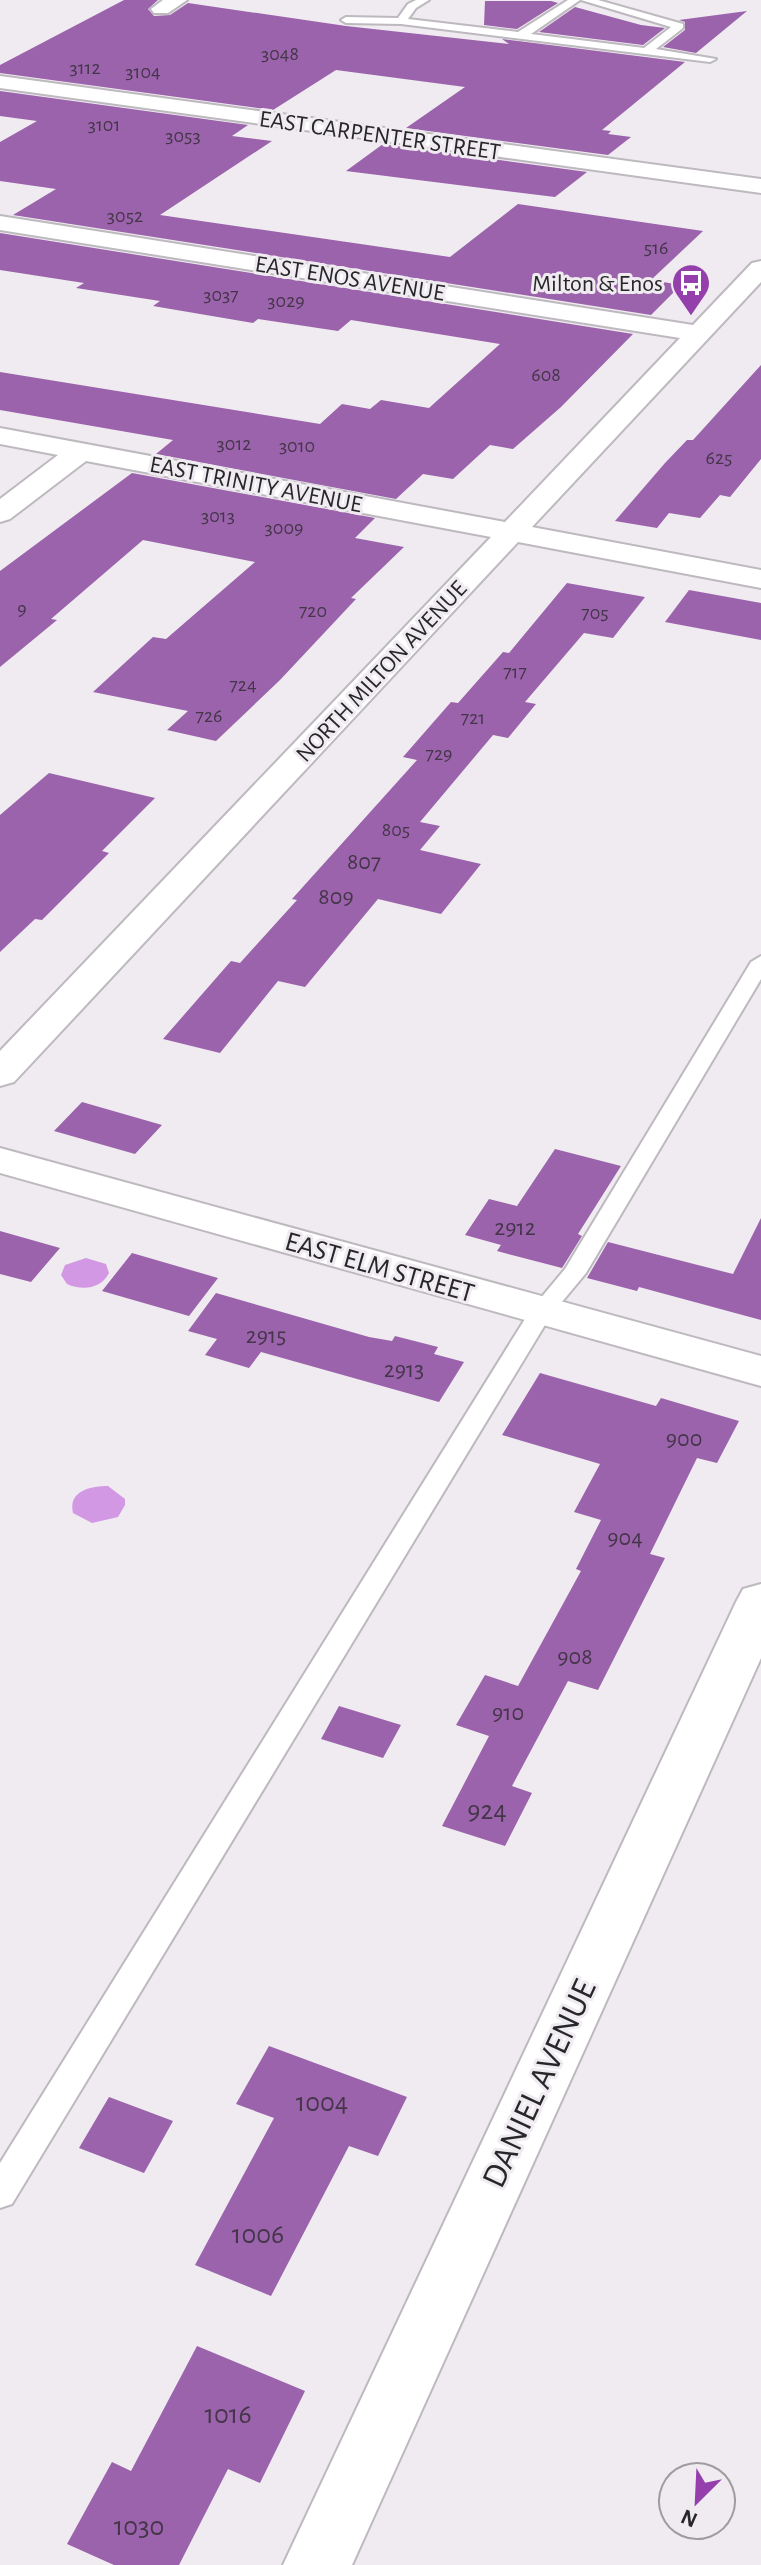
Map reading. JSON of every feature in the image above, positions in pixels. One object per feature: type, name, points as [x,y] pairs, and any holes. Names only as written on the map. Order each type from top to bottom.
[{"type":"street","name":"EAST CARPENTER STREET","points":[[0,82],[761,186]]},
{"type":"street","name":"EAST ENOS AVENUE","points":[[0,223],[700,334]]},
{"type":"street","name":"NORTH MILTON AVENUE","points":[[0,1074],[761,268]]},
{"type":"street","name":"EAST TRINITY AVENUE","points":[[0,436],[512,533]]},
{"type":"street","points":[[0,513],[81,451]]},
{"type":"street","points":[[512,533],[761,579]]},
{"type":"street","name":"EAST ELM STREET","points":[[0,1160],[761,1371]]},
{"type":"street","name":"DANIEL AVENUE","points":[[317,2565],[761,1602]]},
{"type":"lane","points":[[401,21],[412,6],[424,0]]},
{"type":"lane","points":[[520,36],[575,0]]},
{"type":"lane","points":[[586,0],[679,26],[647,51]]},
{"type":"lane","points":[[346,20],[401,21],[710,59]]},
{"type":"lane","points":[[0,2193],[542,1311],[574,1273],[761,962]]},
{"type":"shaded area","points":[[86,1258],[106,1264],[109,1273],[106,1278],[91,1287],[67,1284],[61,1275],[65,1265]]},
{"type":"shaded area","points":[[108,1486],[125,1499],[118,1517],[92,1523],[73,1513],[74,1500],[82,1491]]},
{"type":"building","points":[[124,0],[158,0],[148,9],[154,16],[170,15],[188,3],[346,26],[509,44],[502,39],[685,62],[602,130],[611,131],[608,134],[631,137],[608,155],[406,128],[465,87],[336,70],[273,110],[0,73],[0,65]]},
{"type":"building","points":[[485,1],[558,3],[517,29],[484,25]]},
{"type":"building","points":[[575,7],[641,25],[665,28],[643,45],[539,32]]},
{"type":"building","points":[[747,11],[696,53],[663,47],[685,30],[685,22],[679,20]]},
{"type":"building","points":[[0,91],[248,125],[232,136],[272,141],[160,215],[450,257],[518,204],[703,231],[651,280],[681,285],[651,315],[13,215],[56,189],[0,181],[0,142],[37,121],[0,116]]},
{"type":"building","points":[[383,144],[587,172],[555,197],[346,171]]},
{"type":"building","points":[[0,233],[633,334],[561,407],[513,449],[490,445],[453,479],[423,474],[396,499],[156,454],[173,440],[0,410],[0,372],[320,424],[342,404],[370,409],[381,400],[429,408],[500,344],[351,320],[338,331],[258,319],[253,323],[153,306],[160,301],[76,288],[84,283],[0,270]]},
{"type":"building","points":[[761,365],[761,459],[730,497],[720,495],[700,518],[669,513],[657,528],[615,521],[665,463],[687,440],[693,440]]},
{"type":"building","points":[[132,473],[375,518],[355,538],[404,547],[351,598],[356,599],[280,680],[216,741],[167,730],[188,711],[93,692],[153,637],[166,639],[255,562],[143,540],[51,619],[57,620],[0,667],[0,571]]},
{"type":"building","points":[[567,583],[645,597],[613,638],[584,633],[525,702],[536,704],[508,738],[493,735],[420,822],[440,826],[420,850],[481,864],[441,914],[378,899],[305,987],[278,981],[220,1053],[163,1039],[231,961],[240,963],[297,900],[292,899],[417,760],[403,757],[451,702],[458,703],[503,652],[509,653]]},
{"type":"building","points":[[689,590],[761,603],[761,640],[665,622]]},
{"type":"building","points":[[49,773],[155,798],[102,851],[109,853],[42,920],[35,919],[0,952],[0,815]]},
{"type":"building","points":[[82,1102],[162,1125],[135,1154],[54,1131]]},
{"type":"building","points":[[555,1149],[621,1166],[578,1234],[582,1236],[562,1268],[497,1251],[501,1245],[465,1235],[489,1199],[517,1206]]},
{"type":"building","points":[[761,1218],[761,1320],[639,1287],[637,1291],[587,1278],[608,1242],[733,1274]]},
{"type":"building","points":[[0,1231],[60,1248],[31,1282],[0,1274]]},
{"type":"building","points":[[132,1253],[218,1278],[189,1316],[102,1291]]},
{"type":"building","points":[[216,1293],[369,1337],[392,1341],[395,1336],[438,1347],[434,1354],[464,1362],[439,1402],[261,1352],[249,1368],[205,1355],[217,1339],[188,1331]]},
{"type":"building","points":[[540,1373],[656,1406],[661,1398],[739,1421],[717,1463],[697,1458],[650,1554],[665,1558],[598,1690],[568,1681],[512,1786],[532,1793],[505,1846],[442,1826],[489,1736],[456,1725],[485,1675],[518,1686],[581,1571],[576,1569],[601,1520],[574,1512],[600,1464],[502,1435]]},
{"type":"building","points":[[339,1706],[401,1725],[383,1758],[321,1739]]},
{"type":"building","points":[[269,2046],[407,2097],[378,2156],[349,2146],[271,2296],[195,2265],[274,2118],[236,2104]]},
{"type":"building","points":[[109,2097],[173,2121],[144,2173],[79,2148]]},
{"type":"building","points":[[197,2346],[305,2391],[260,2483],[228,2469],[179,2565],[114,2565],[67,2544],[112,2462],[131,2471]]},
{"type":"place","name":"Milton & Enos","points":[[691,317]]}]
